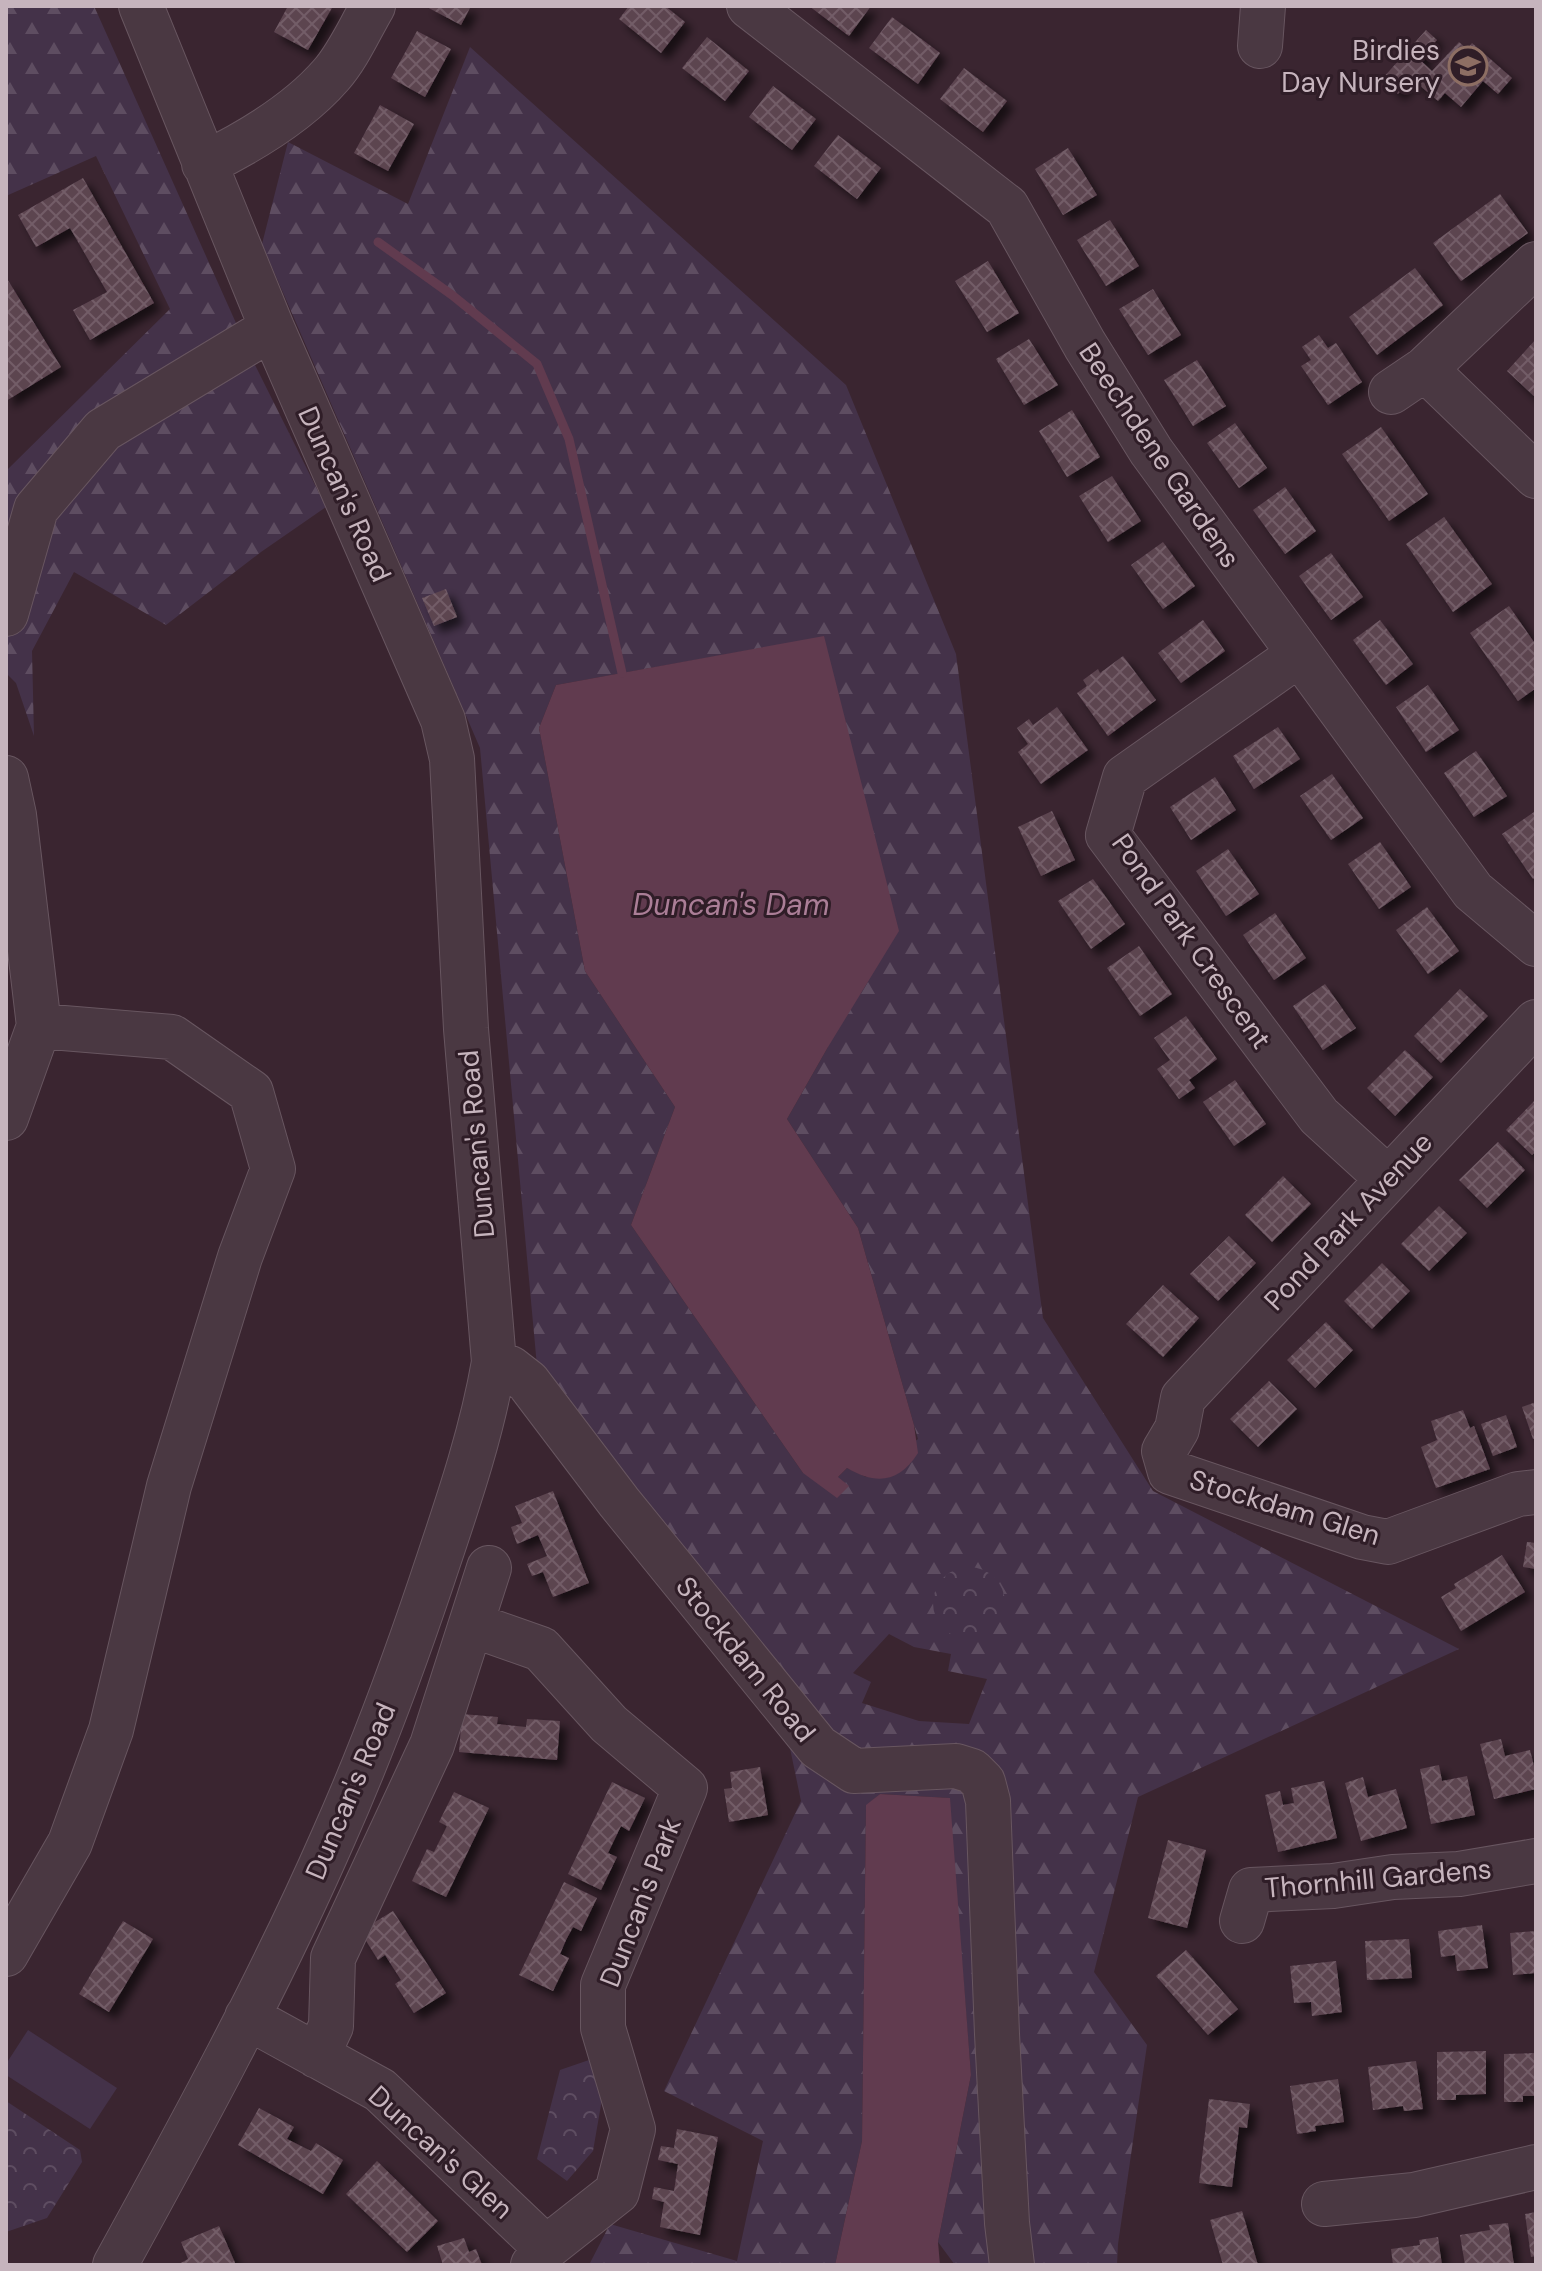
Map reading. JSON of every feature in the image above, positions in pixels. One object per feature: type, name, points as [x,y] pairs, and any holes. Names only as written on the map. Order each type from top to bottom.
[{"type":"street","name":"Duncan's Road","points":[[115,2265],[247,2017],[333,1838],[409,1648],[452,1522],[487,1403],[494,1362],[466,1029],[452,759],[443,720],[272,328],[141,6]]},
{"type":"street","points":[[204,164],[303,103],[333,74],[373,6]]},
{"type":"street","name":"Beechdene Gardens","points":[[749,6],[1007,207],[1085,345],[1151,451],[1473,891],[1536,944]]},
{"type":"street","points":[[1536,264],[1408,380],[1536,476]]},
{"type":"street","points":[[6,614],[13,558],[36,509],[103,430],[272,328]]},
{"type":"street","name":"Pond Park Crescent","points":[[1298,655],[1125,777],[1108,835],[1319,1116],[1387,1178]]},
{"type":"street","points":[[6,778],[14,815],[39,1026],[6,1118]]},
{"type":"street","name":"Pond Park Avenue","points":[[1177,1429],[1183,1398],[1536,1022]]},
{"type":"street","points":[[6,1954],[70,1843],[111,1730],[169,1486],[240,1257],[273,1169],[251,1092],[172,1037],[39,1026]]},
{"type":"street","name":"Stockdam Road","points":[[494,1362],[510,1368],[528,1382],[619,1502],[818,1747],[854,1771],[956,1766],[972,1771],[983,1782],[988,1801],[998,2066],[1012,2265]]},
{"type":"street","name":"Stockdam Glen","points":[[1177,1429],[1164,1451],[1170,1472],[1362,1537],[1388,1542],[1518,1494],[1536,1492]]},
{"type":"street","points":[[324,2041],[333,1958],[432,1745],[489,1568]]},
{"type":"street","name":"Duncan's Park","points":[[473,1625],[541,1649],[609,1724],[685,1788],[603,1985],[603,2028],[633,2129],[617,2192],[539,2256]]},
{"type":"street","name":"Thornhill Gardens","points":[[1242,1921],[1251,1890],[1459,1874],[1536,1861]]},
{"type":"street","name":"Duncan's Glen","points":[[247,2017],[324,2041],[380,2090],[539,2256]]},
{"type":"street","points":[[1324,2204],[1414,2195],[1536,2167]]},
{"type":"green space","points":[[6,6],[94,6],[253,361],[326,507],[166,625],[74,572],[32,651],[34,736],[16,683],[6,673],[6,471],[170,309],[96,156],[6,196]]},
{"type":"green space","points":[[470,47],[846,385],[956,654],[1043,1318],[1153,1491],[1459,1649],[1138,1797],[1094,1972],[1147,2045],[1117,2265],[955,2265],[938,2242],[971,2075],[949,1798],[880,1794],[866,1806],[862,2141],[835,2265],[589,2265],[610,2224],[737,2261],[763,2141],[664,2091],[801,1801],[786,1729],[543,1431],[480,748],[262,244],[288,142],[408,204]],"holes":[[[823,637],[828,1047],[787,1119],[858,1228],[918,1439],[866,1477],[847,1468],[838,1477],[803,1473],[631,1225],[675,1107],[585,971],[539,728],[556,685]],[[889,1634],[914,1647],[951,1654],[948,1671],[987,1679],[969,1724],[919,1721],[862,1703],[871,1682],[853,1673]]]},
{"type":"green space","points":[[969,1567],[995,1577],[1005,1603],[995,1629],[969,1639],[943,1629],[933,1603],[943,1577]]},
{"type":"green space","points":[[28,2030],[117,2088],[90,2129],[6,2075],[6,2064]]},
{"type":"green space","points":[[589,2060],[602,2099],[593,2151],[567,2181],[537,2159],[560,2070]]},
{"type":"green space","points":[[6,2101],[80,2150],[82,2162],[47,2218],[6,2232]]},
{"type":"water","name":"Duncan's Dam","points":[[824,636],[899,931],[787,1119],[858,1228],[914,1425],[918,1453],[903,1470],[886,1478],[868,1477],[847,1468],[838,1477],[849,1486],[837,1498],[803,1473],[631,1225],[675,1107],[585,971],[539,728],[556,685]]},
{"type":"water","points":[[880,1794],[950,1798],[971,2075],[938,2242],[940,2265],[835,2265],[862,2141],[866,1805]]},
{"type":"building","points":[[288,6],[333,6],[308,50],[274,32]]},
{"type":"building","points":[[425,6],[471,6],[461,25]]},
{"type":"building","points":[[629,6],[665,6],[685,22],[661,53],[619,19]]},
{"type":"building","points":[[809,6],[871,6],[849,36]]},
{"type":"building","points":[[892,17],[940,53],[918,84],[869,48]]},
{"type":"building","name":"Birdies Day Nursery","points":[[1426,30],[1437,40],[1420,60],[1432,71],[1459,42],[1467,49],[1472,43],[1512,78],[1498,94],[1483,81],[1461,107],[1445,93],[1438,101],[1412,79],[1398,94],[1382,79]]},
{"type":"building","points":[[417,31],[451,49],[425,97],[391,78]]},
{"type":"building","points":[[707,37],[749,71],[725,101],[682,68]]},
{"type":"building","points":[[964,68],[1007,101],[983,132],[940,99]]},
{"type":"building","points":[[773,86],[816,119],[792,150],[749,117]]},
{"type":"building","points":[[380,105],[414,124],[388,171],[354,153]]},
{"type":"building","points":[[838,135],[881,168],[857,199],[814,166]]},
{"type":"building","points":[[1068,148],[1097,195],[1063,215],[1035,169]]},
{"type":"building","points":[[83,178],[154,303],[90,340],[73,310],[107,292],[70,228],[36,247],[18,215]]},
{"type":"building","points":[[1500,194],[1528,233],[1461,281],[1433,243]]},
{"type":"building","points":[[1110,220],[1139,266],[1106,286],[1077,240]]},
{"type":"building","points":[[988,261],[1019,313],[987,332],[955,281]]},
{"type":"building","points":[[1415,268],[1443,305],[1377,355],[1349,317]]},
{"type":"building","points":[[6,277],[61,367],[6,401]]},
{"type":"building","points":[[1153,289],[1181,335],[1148,355],[1119,309]]},
{"type":"building","points":[[1319,335],[1328,348],[1336,343],[1362,382],[1328,405],[1301,366],[1311,360],[1302,347]]},
{"type":"building","points":[[1029,339],[1058,385],[1024,405],[996,359]]},
{"type":"building","points":[[1536,339],[1536,398],[1507,371]]},
{"type":"building","points":[[1197,360],[1226,406],[1193,426],[1164,380]]},
{"type":"building","points":[[1072,410],[1100,457],[1067,477],[1039,431]]},
{"type":"building","points":[[1235,423],[1267,468],[1239,488],[1207,443]]},
{"type":"building","points":[[1381,427],[1428,494],[1389,521],[1342,454]]},
{"type":"building","points":[[1112,476],[1141,521],[1108,542],[1079,496]]},
{"type":"building","points":[[1285,487],[1316,531],[1285,554],[1253,510]]},
{"type":"building","points":[[1444,517],[1492,584],[1453,612],[1406,544]]},
{"type":"building","points":[[1163,542],[1195,586],[1163,609],[1131,565]]},
{"type":"building","points":[[1331,553],[1363,597],[1331,620],[1299,576]]},
{"type":"building","points":[[446,589],[457,617],[434,626],[422,598]]},
{"type":"building","points":[[1509,606],[1536,645],[1536,688],[1518,701],[1470,633]]},
{"type":"building","points":[[1203,620],[1225,651],[1181,683],[1158,653]]},
{"type":"building","points":[[1380,620],[1413,664],[1386,685],[1353,640]]},
{"type":"building","points":[[1123,656],[1156,700],[1108,736],[1077,693],[1087,686],[1083,680],[1098,669],[1100,673]]},
{"type":"building","points":[[1428,685],[1459,730],[1426,752],[1396,707]]},
{"type":"building","points":[[1057,707],[1088,750],[1041,784],[1018,752],[1028,744],[1017,728],[1029,719],[1033,725]]},
{"type":"building","points":[[1278,727],[1300,759],[1254,789],[1233,756]]},
{"type":"building","points":[[1476,751],[1507,796],[1474,817],[1444,773]]},
{"type":"building","points":[[1332,774],[1363,818],[1331,840],[1300,796]]},
{"type":"building","points":[[1215,777],[1236,810],[1191,840],[1170,807]]},
{"type":"building","points":[[1052,811],[1075,860],[1041,876],[1018,827]]},
{"type":"building","points":[[1534,812],[1536,876],[1533,879],[1502,834]]},
{"type":"building","points":[[1380,842],[1411,887],[1379,909],[1348,864]]},
{"type":"building","points":[[1228,849],[1259,894],[1226,916],[1196,871]]},
{"type":"building","points":[[1093,879],[1125,924],[1091,949],[1058,901]]},
{"type":"building","points":[[1427,907],[1459,951],[1428,974],[1396,930]]},
{"type":"building","points":[[1275,913],[1306,958],[1274,980],[1243,935]]},
{"type":"building","points":[[1139,946],[1172,994],[1140,1016],[1107,968]]},
{"type":"building","points":[[1325,984],[1356,1028],[1323,1050],[1293,1006]]},
{"type":"building","points":[[1460,989],[1488,1016],[1441,1063],[1414,1036]]},
{"type":"building","points":[[1186,1016],[1217,1059],[1189,1080],[1195,1088],[1179,1099],[1157,1069],[1170,1060],[1154,1038]]},
{"type":"building","points":[[1405,1050],[1433,1077],[1395,1116],[1367,1088]]},
{"type":"building","points":[[1235,1080],[1266,1124],[1234,1146],[1203,1102]]},
{"type":"building","points":[[1536,1099],[1536,1151],[1532,1155],[1506,1130]]},
{"type":"building","points":[[1498,1142],[1525,1170],[1487,1208],[1459,1180]]},
{"type":"building","points":[[1283,1176],[1311,1204],[1272,1242],[1245,1215]]},
{"type":"building","points":[[1439,1206],[1467,1233],[1429,1271],[1401,1244]]},
{"type":"building","points":[[1229,1236],[1256,1263],[1218,1301],[1190,1274]]},
{"type":"building","points":[[1382,1263],[1410,1291],[1372,1329],[1344,1301]]},
{"type":"building","points":[[1163,1285],[1199,1318],[1163,1357],[1126,1324]]},
{"type":"building","points":[[1326,1322],[1353,1350],[1315,1388],[1287,1360]]},
{"type":"building","points":[[1269,1381],[1297,1409],[1258,1447],[1230,1419]]},
{"type":"building","points":[[1536,1402],[1536,1438],[1533,1439],[1522,1407]]},
{"type":"building","points":[[1463,1410],[1470,1428],[1474,1426],[1490,1469],[1436,1488],[1421,1447],[1437,1440],[1431,1421]]},
{"type":"building","points":[[1506,1415],[1517,1447],[1493,1456],[1481,1424]]},
{"type":"building","points":[[553,1491],[589,1583],[553,1597],[543,1572],[532,1576],[527,1564],[547,1556],[538,1535],[517,1544],[511,1527],[522,1523],[515,1506]]},
{"type":"building","points":[[1527,1542],[1536,1543],[1536,1569],[1523,1567]]},
{"type":"building","points":[[1502,1555],[1525,1592],[1461,1631],[1441,1597],[1456,1588],[1454,1584]]},
{"type":"building","points":[[462,1714],[498,1717],[497,1724],[526,1727],[527,1719],[560,1721],[557,1760],[459,1752]]},
{"type":"building","points":[[1501,1739],[1505,1756],[1530,1750],[1536,1789],[1494,1799],[1480,1744]]},
{"type":"building","points":[[1439,1765],[1442,1781],[1467,1776],[1475,1815],[1431,1824],[1420,1769]]},
{"type":"building","points":[[760,1767],[768,1815],[729,1822],[724,1789],[732,1788],[730,1772]]},
{"type":"building","points":[[1363,1777],[1368,1797],[1396,1789],[1407,1828],[1361,1841],[1345,1783]]},
{"type":"building","points":[[1324,1781],[1337,1838],[1278,1852],[1265,1795],[1280,1791],[1283,1805],[1294,1803],[1291,1788]]},
{"type":"building","points":[[612,1782],[645,1798],[629,1831],[621,1826],[608,1853],[617,1857],[601,1890],[568,1874]]},
{"type":"building","points":[[454,1792],[489,1808],[446,1897],[412,1881],[427,1849],[434,1852],[447,1826],[439,1822]]},
{"type":"building","points":[[1168,1840],[1206,1850],[1187,1928],[1148,1918]]},
{"type":"building","points":[[564,1882],[597,1898],[581,1931],[573,1927],[566,1940],[560,1954],[569,1958],[553,1991],[519,1975]]},
{"type":"building","points":[[393,1911],[446,1993],[414,2013],[395,1984],[401,1980],[385,1955],[378,1960],[360,1931]]},
{"type":"building","points":[[123,1921],[153,1939],[109,2012],[79,1994]]},
{"type":"building","points":[[1482,1925],[1488,1968],[1457,1971],[1455,1955],[1441,1957],[1438,1931]]},
{"type":"building","points":[[1536,1931],[1536,1973],[1513,1975],[1510,1933]]},
{"type":"building","points":[[1409,1939],[1412,1978],[1367,1980],[1365,1941]]},
{"type":"building","points":[[1186,1950],[1238,2009],[1208,2035],[1156,1976]]},
{"type":"building","points":[[1336,1961],[1342,2012],[1312,2016],[1311,2002],[1294,2003],[1290,1966]]},
{"type":"building","points":[[1486,2051],[1486,2094],[1456,2095],[1456,2100],[1437,2100],[1437,2052]]},
{"type":"building","points":[[1536,2053],[1536,2096],[1523,2096],[1523,2102],[1504,2102],[1504,2054]]},
{"type":"building","points":[[1416,2061],[1423,2109],[1404,2111],[1403,2106],[1373,2110],[1368,2067]]},
{"type":"building","points":[[1338,2079],[1344,2122],[1315,2126],[1316,2131],[1297,2134],[1290,2086]]},
{"type":"building","points":[[1209,2099],[1250,2104],[1247,2128],[1239,2127],[1232,2187],[1199,2183]]},
{"type":"building","points":[[259,2108],[294,2127],[287,2139],[311,2151],[316,2143],[343,2160],[323,2194],[238,2145]]},
{"type":"building","points":[[677,2129],[718,2137],[700,2235],[660,2227],[664,2202],[652,2199],[654,2187],[674,2191],[678,2164],[658,2160],[661,2146],[674,2148]]},
{"type":"building","points":[[377,2161],[438,2221],[407,2252],[346,2194]]},
{"type":"building","points":[[1242,2211],[1258,2265],[1223,2265],[1210,2220]]},
{"type":"building","points":[[1536,2212],[1536,2256],[1531,2257],[1525,2214]]},
{"type":"building","points":[[1508,2223],[1514,2265],[1465,2265],[1460,2235],[1490,2230],[1489,2225]]},
{"type":"building","points":[[219,2226],[236,2265],[177,2265],[188,2259],[181,2242]]},
{"type":"building","points":[[1438,2237],[1442,2265],[1393,2265],[1391,2249],[1420,2245],[1419,2240]]},
{"type":"building","points":[[464,2238],[469,2252],[476,2249],[482,2265],[443,2265],[437,2246]]},
{"type":"waterway","points":[[378,242],[452,295],[537,364],[569,439],[622,673]]},
{"type":"place","name":"Birdies Day Nursery","points":[[1468,66]]}]
